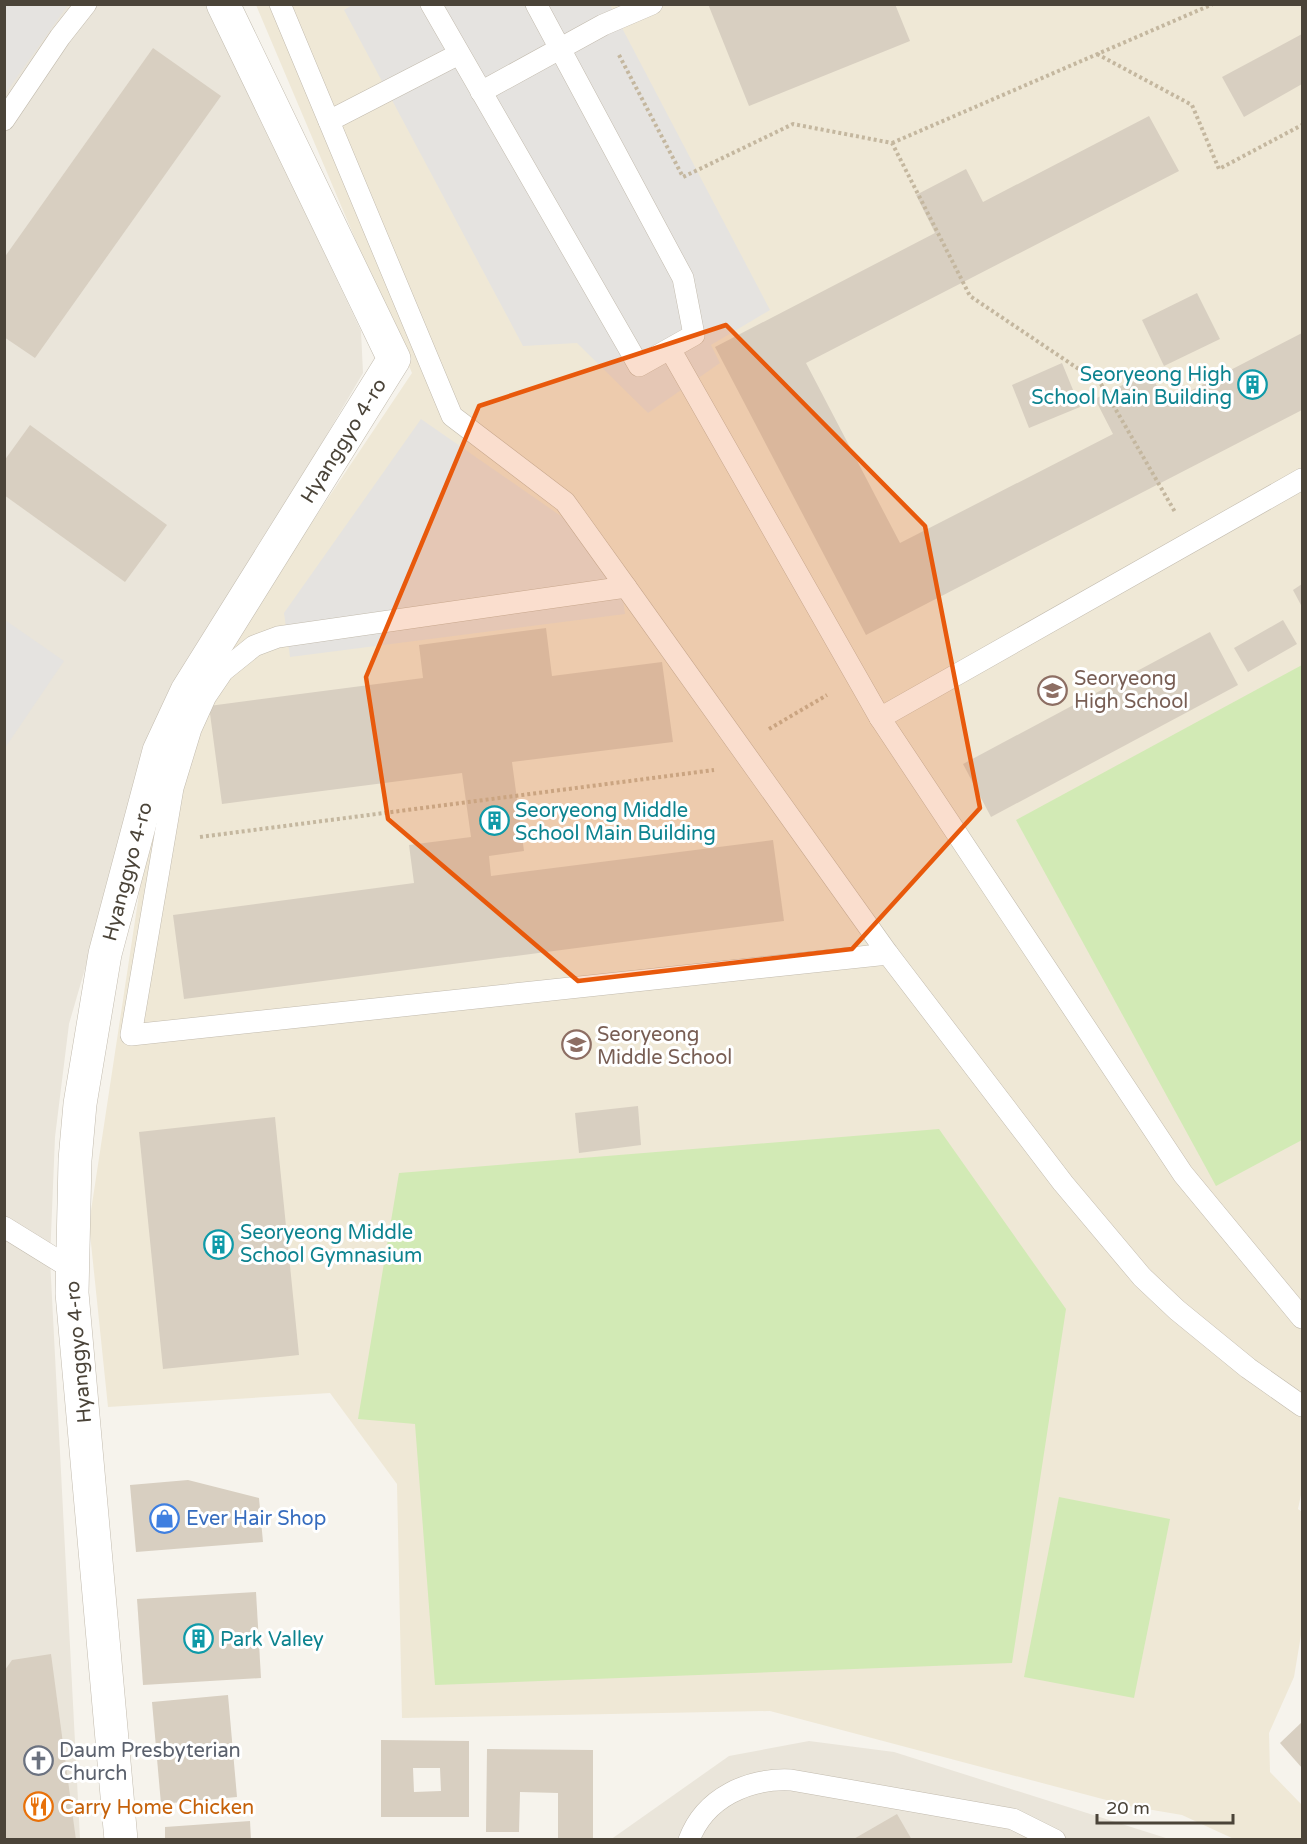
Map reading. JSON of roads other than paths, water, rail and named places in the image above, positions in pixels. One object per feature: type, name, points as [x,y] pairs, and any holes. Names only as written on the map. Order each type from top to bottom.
[{"type":"street","name":"Hyanggyo 4-ro","points":[[121,1839],[72,1293],[75,1160],[93,1025],[108,943],[159,751],[187,691],[394,359],[224,4]]},
{"type":"lane","points":[[4,120],[60,37],[86,4]]},
{"type":"lane","points":[[280,4],[452,416],[565,502],[888,954],[1064,1183],[1142,1277],[1177,1310],[1248,1368],[1302,1406]]},
{"type":"lane","points":[[431,4],[639,366],[694,335],[683,278],[536,4]]},
{"type":"lane","points":[[481,92],[603,25],[645,6]]},
{"type":"lane","points":[[329,121],[459,54]]},
{"type":"lane","points":[[670,349],[879,718],[1183,1174],[1302,1318]]},
{"type":"lane","points":[[879,718],[1302,479]]},
{"type":"lane","points":[[626,587],[296,634],[254,646],[223,671],[198,711],[176,772],[131,1035],[888,954]]},
{"type":"lane","points":[[4,1227],[72,1269]]},
{"type":"lane","points":[[689,1839],[698,1822],[710,1807],[736,1789],[754,1782],[772,1779],[791,1780],[1013,1820],[1054,1839]]},
{"type":"place","name":"Seoryeong High School Main Building","points":[[1253,385]]},
{"type":"place","name":"Seoryeong High School","points":[[1053,690]]},
{"type":"place","name":"Seoryeong Middle School Main Building","points":[[494,821]]},
{"type":"place","name":"Seoryeong Middle School","points":[[576,1045]]},
{"type":"place","name":"Seoryeong Middle School Gymnasium","points":[[219,1244]]},
{"type":"place","name":"Ever Hair Shop","points":[[165,1518]]},
{"type":"place","name":"Park Valley","points":[[199,1639]]},
{"type":"place","name":"Daum Presbyterian Church","points":[[38,1761]]},
{"type":"place","name":"Carry Home Chicken","points":[[39,1807]]}]
